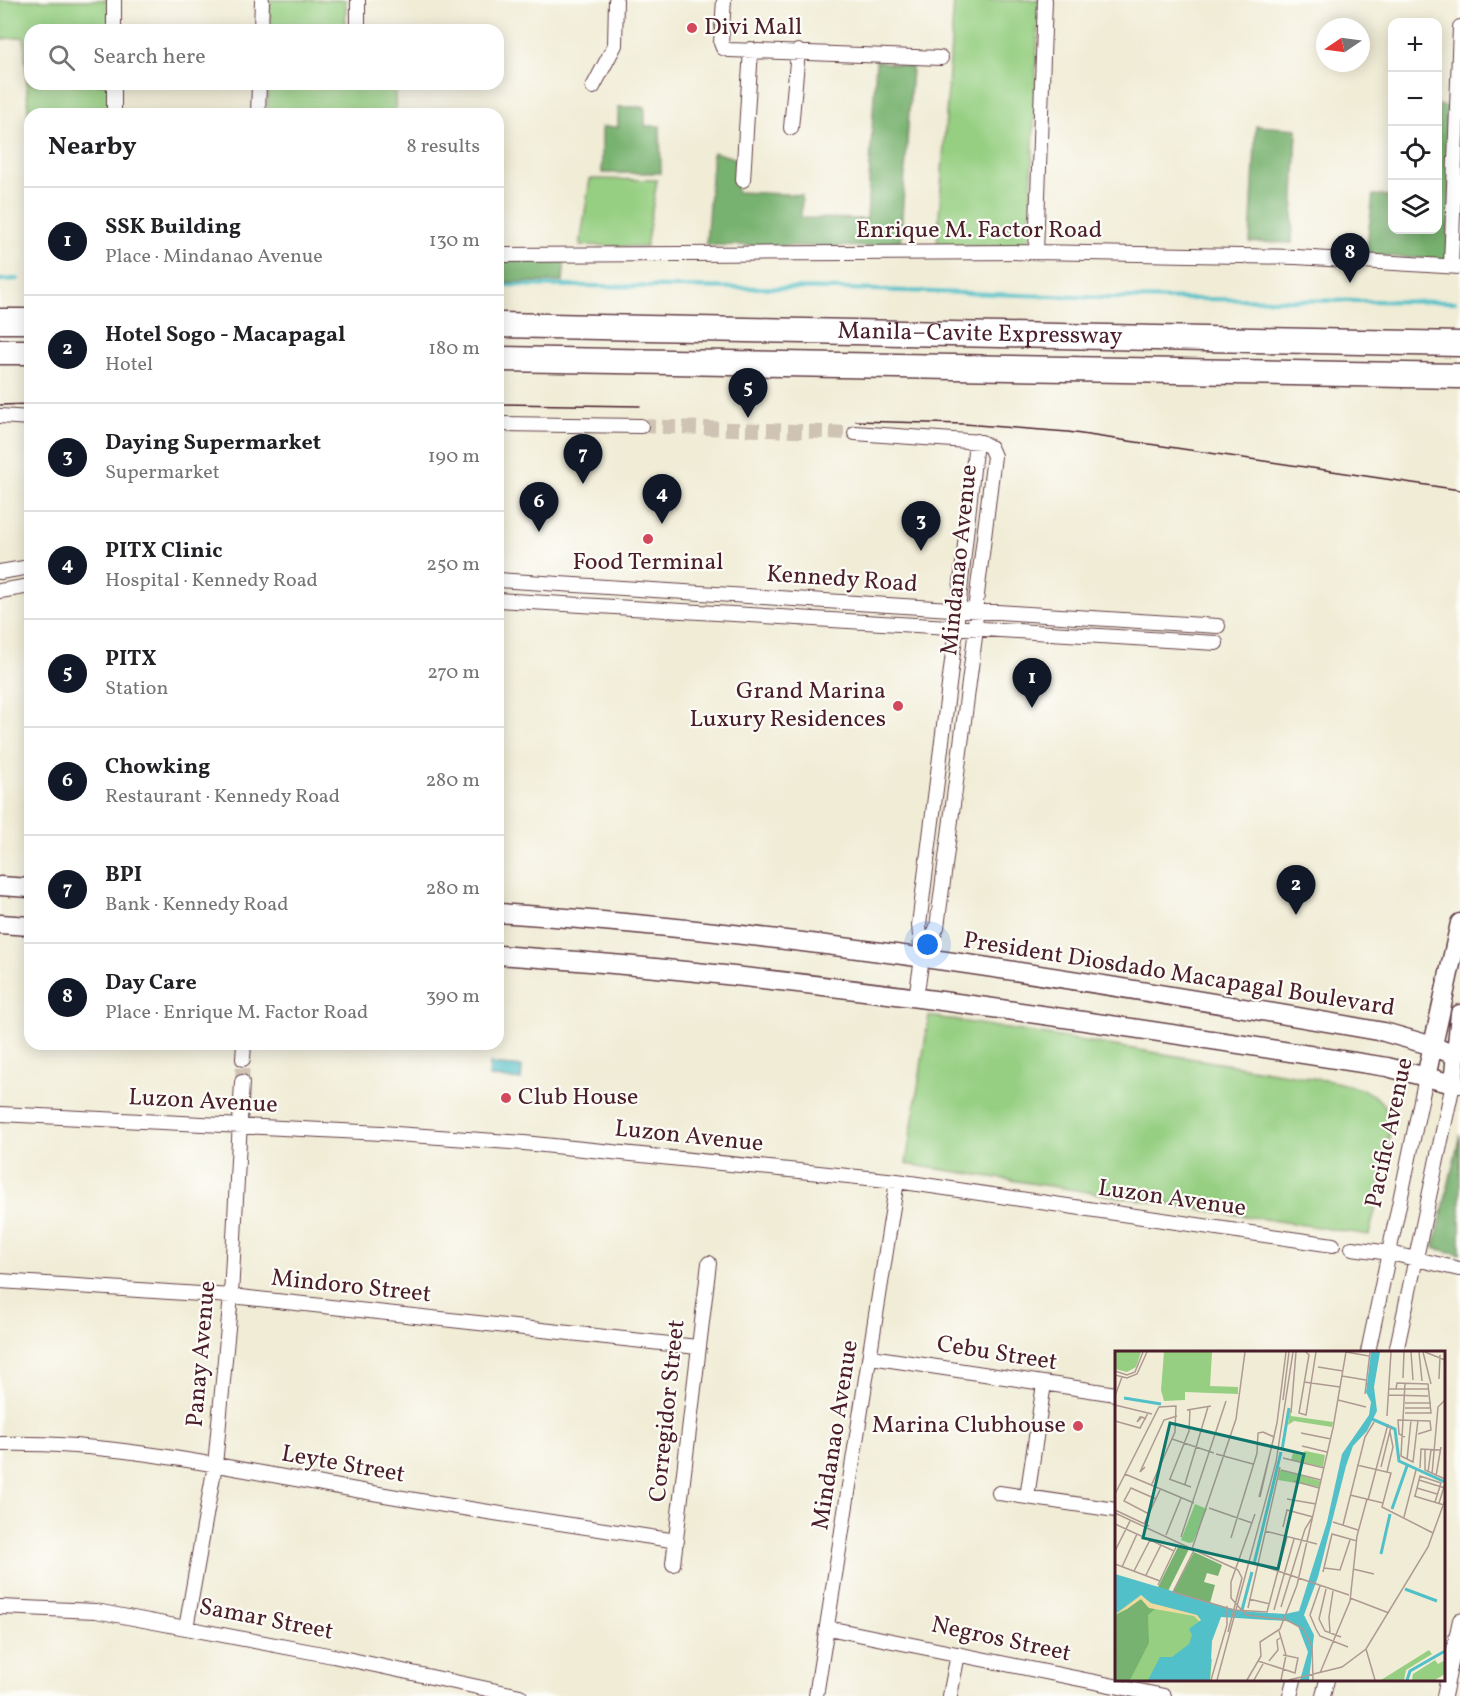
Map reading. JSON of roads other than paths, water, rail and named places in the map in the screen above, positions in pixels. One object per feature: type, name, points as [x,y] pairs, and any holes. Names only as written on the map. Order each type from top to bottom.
[{"type":"highway","points":[[0,321],[24,321]]},
{"type":"highway","name":"Manila–Cavite Expressway","points":[[504,325],[1460,344]]},
{"type":"highway","points":[[0,352],[24,352]]},
{"type":"highway","name":"Manila–Cavite Expressway","points":[[504,359],[1460,376]]},
{"type":"main road","points":[[0,886],[24,888]]},
{"type":"main road","name":"President Diosdado Macapagal Boulevard","points":[[504,914],[586,919],[1024,972],[1394,1034],[1433,1046],[1458,1057]]},
{"type":"main road","name":"Pacific Avenue","points":[[1426,1077],[1460,922]]},
{"type":"main road","points":[[0,924],[24,926]]},
{"type":"main road","points":[[504,955],[744,975],[916,997],[1387,1066],[1456,1085]]},
{"type":"main road","name":"Pacific Avenue","points":[[1456,1085],[1460,1014]]},
{"type":"street","points":[[114,0],[114,24]]},
{"type":"street","points":[[261,24],[262,0]]},
{"type":"street","points":[[358,0],[358,24]]},
{"type":"street","points":[[592,87],[615,45],[616,0]]},
{"type":"street","points":[[724,0],[721,43],[723,48],[942,58]]},
{"type":"street","points":[[1036,252],[1045,0]]},
{"type":"street","points":[[1455,267],[1460,27]]},
{"type":"street","points":[[743,180],[751,49]]},
{"type":"street","points":[[791,128],[798,51]]},
{"type":"street","points":[[114,90],[114,108]]},
{"type":"street","points":[[258,108],[259,90]]},
{"type":"street","name":"Enrique M. Factor Road","points":[[504,255],[1036,252],[1296,257],[1455,267]]},
{"type":"street","points":[[0,416],[24,418]]},
{"type":"street","points":[[0,421],[24,419]]},
{"type":"street","points":[[504,424],[641,426]]},
{"type":"street","points":[[855,433],[976,441]]},
{"type":"street","name":"Mindanao Avenue","points":[[916,997],[922,958],[919,925],[956,628],[976,441],[990,447],[994,456],[975,611],[976,629],[937,927],[922,958]]},
{"type":"street","points":[[0,572],[24,568]]},
{"type":"street","name":"Kennedy Road","points":[[504,580],[1218,626]]},
{"type":"street","points":[[0,591],[24,587]]},
{"type":"street","points":[[617,608],[618,588]]},
{"type":"street","points":[[776,617],[777,598]]},
{"type":"street","name":"Kennedy Road","points":[[504,600],[1216,644]]},
{"type":"street","points":[[243,1059],[244,1050]]},
{"type":"street","name":"Pacific Avenue","points":[[1368,1351],[1426,1077]]},
{"type":"street","name":"Panay Avenue","points":[[186,1628],[215,1465],[231,1296],[242,1082]]},
{"type":"street","name":"Pacific Avenue","points":[[1396,1351],[1456,1085]]},
{"type":"street","name":"Luzon Avenue","points":[[0,1114],[382,1133],[524,1143],[897,1181],[1333,1245]]},
{"type":"street","name":"Mindanao Avenue","points":[[816,1696],[897,1181]]},
{"type":"street","points":[[1352,1248],[1390,1253],[1459,1269]]},
{"type":"street","name":"Corregidor Street","points":[[673,1564],[697,1347],[709,1263]]},
{"type":"street","name":"Mindoro Street","points":[[0,1281],[231,1296],[697,1347]]},
{"type":"street","name":"Cebu Street","points":[[871,1357],[1115,1395]]},
{"type":"street","points":[[1027,1497],[1044,1384]]},
{"type":"street","name":"Leyte Street","points":[[0,1444],[48,1443],[215,1465],[396,1497],[676,1540]]},
{"type":"street","points":[[999,1493],[1115,1510]]},
{"type":"street","name":"Samar Street","points":[[0,1607],[96,1611],[520,1696]]},
{"type":"street","points":[[1444,1696],[1460,1620]]},
{"type":"street","name":"Negros Street","points":[[828,1628],[1159,1696]]},
{"type":"street","points":[[950,1696],[958,1654]]},
{"type":"street","points":[[1290,1696],[1294,1681]]},
{"type":"street","points":[[1323,1696],[1327,1681]]},
{"type":"water","points":[[490,1064],[522,1067],[521,1080],[489,1077]]},
{"type":"waterway","points":[[0,280],[18,279]]},
{"type":"waterway","points":[[504,285],[848,289],[1109,298],[1455,302]]},
{"type":"tunnel","points":[[641,426],[855,433]]},
{"type":"tunnel","points":[[242,1082],[243,1059]]},
{"type":"tram line","points":[[0,405],[24,404]]},
{"type":"tram line","points":[[504,404],[640,406]]},
{"type":"tram line","points":[[856,421],[964,424],[1068,432],[1460,490]]},
{"type":"place","name":"Divi Mall","points":[[692,28]]},
{"type":"place","name":"Day Care","points":[[1350,283]]},
{"type":"place","name":"PITX","points":[[748,418]]},
{"type":"place","name":"BPI","points":[[583,484]]},
{"type":"place","name":"PITX Clinic","points":[[662,524]]},
{"type":"place","name":"Chowking","points":[[539,532]]},
{"type":"place","name":"Food Terminal","points":[[648,539]]},
{"type":"place","name":"Daying Supermarket","points":[[921,551]]},
{"type":"place","name":"Grand Marina Luxury Residences","points":[[898,706]]},
{"type":"place","name":"SSK Building","points":[[1032,708]]},
{"type":"place","name":"Hotel Sogo - Macapagal","points":[[1296,915]]},
{"type":"place","name":"Club House","points":[[506,1098]]},
{"type":"place","name":"Marina Clubhouse","points":[[1078,1426]]}]
